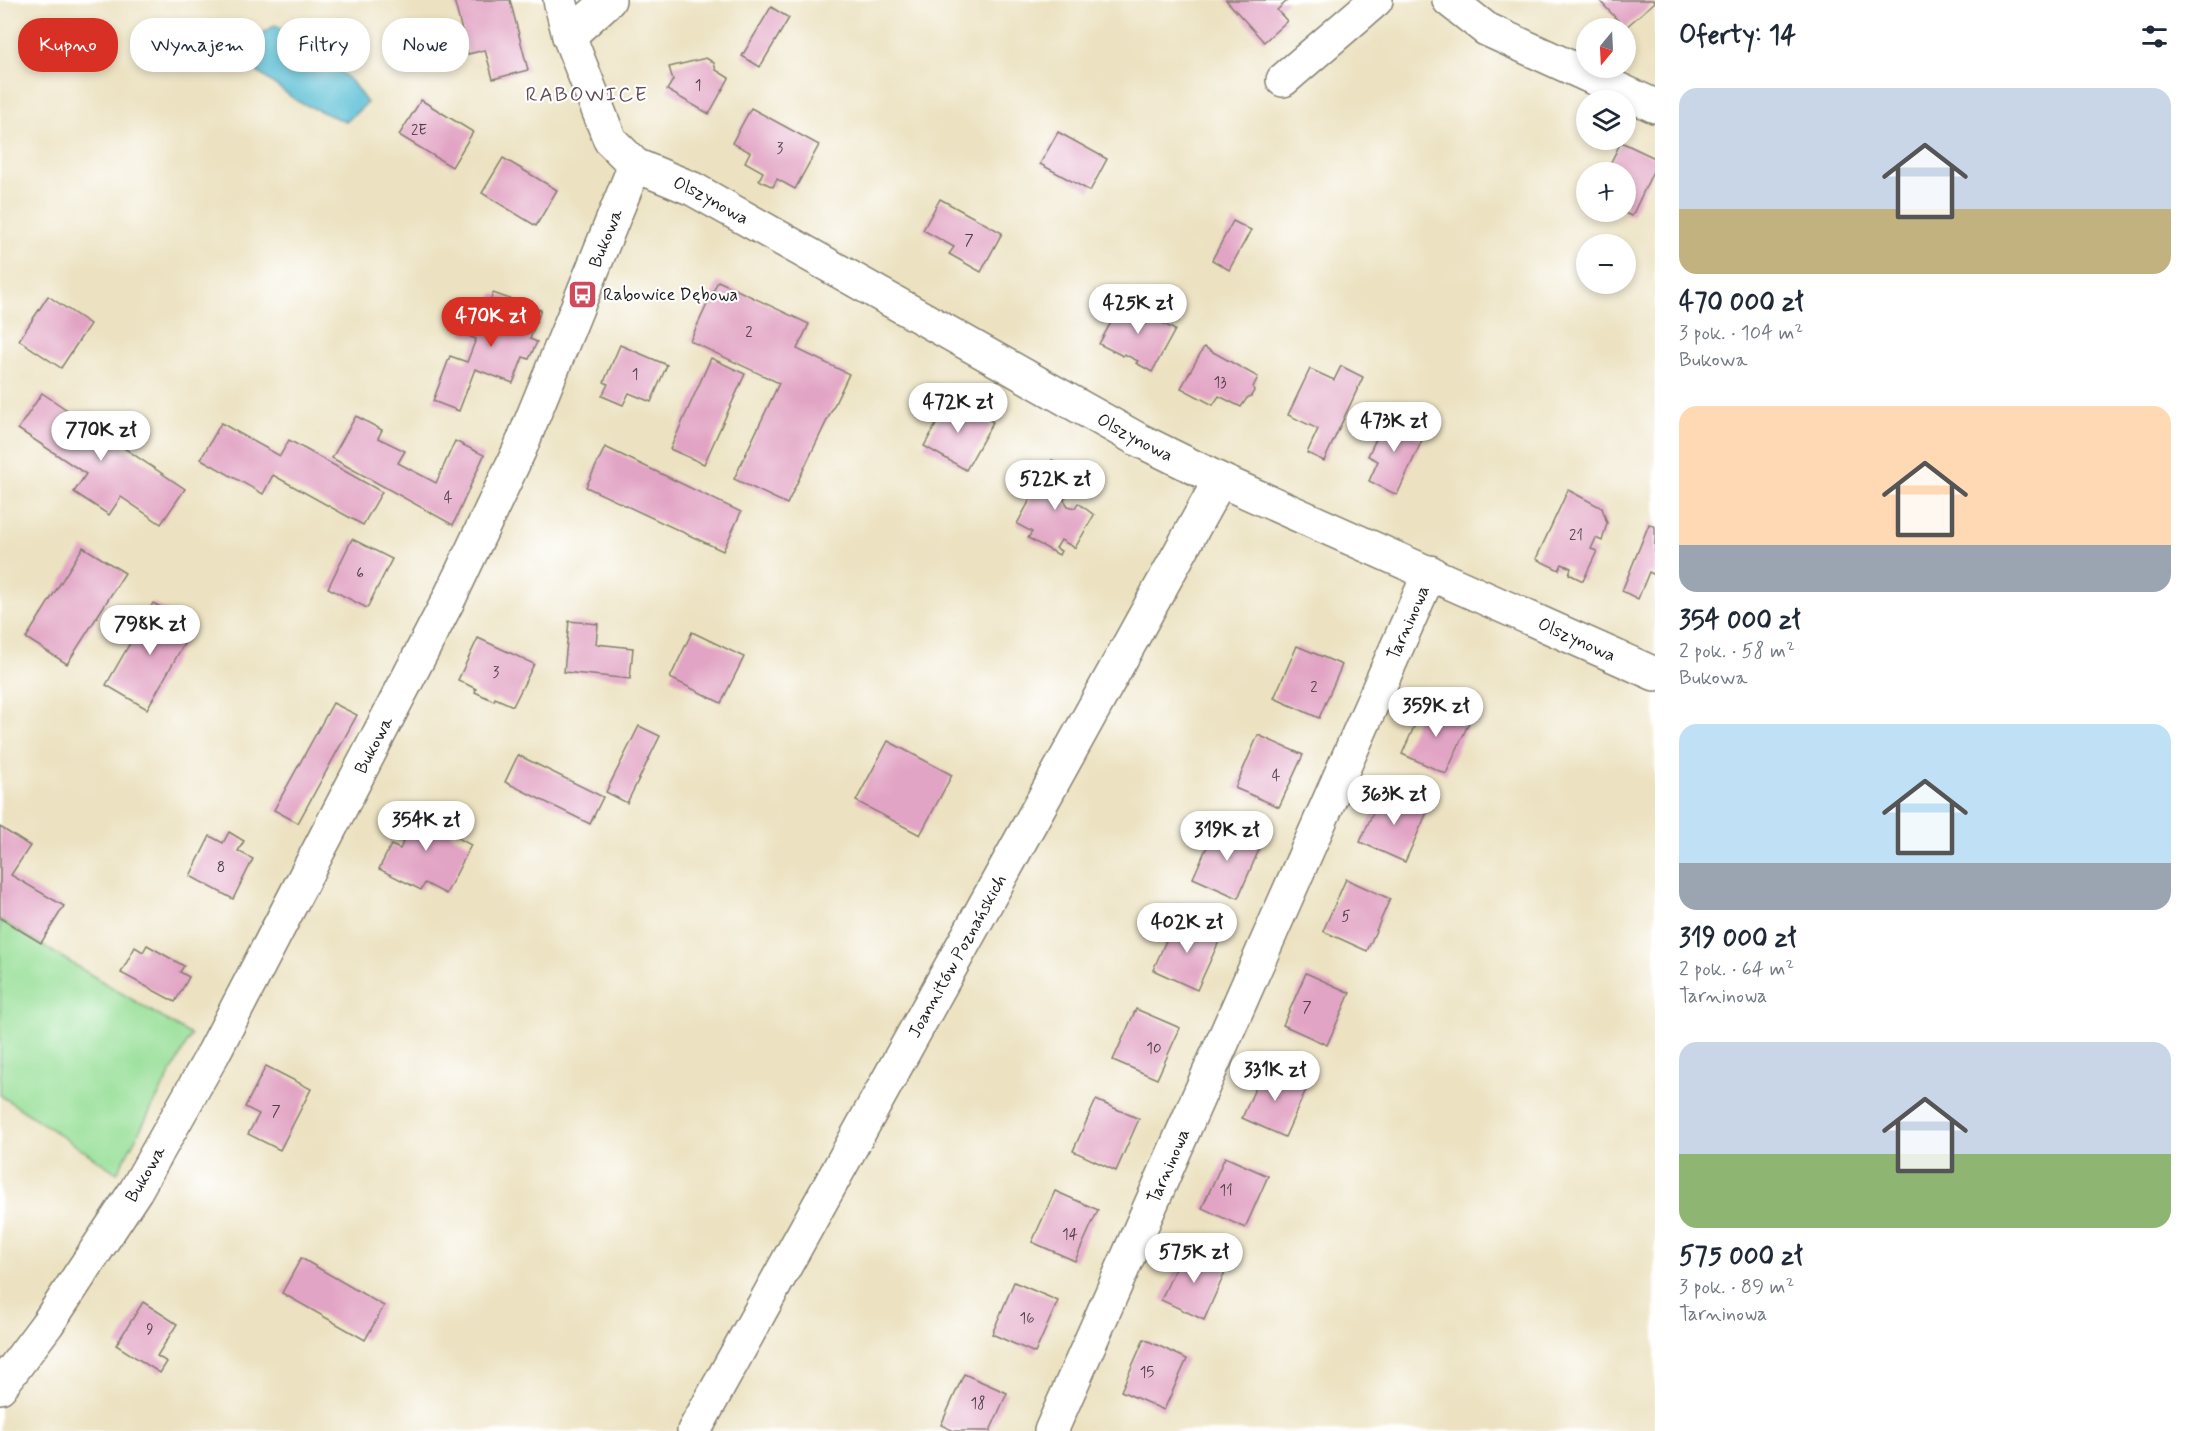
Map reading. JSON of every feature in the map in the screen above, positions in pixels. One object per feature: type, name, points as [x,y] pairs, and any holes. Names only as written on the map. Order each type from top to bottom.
[{"type":"street","points":[[560,0],[569,36],[610,140],[635,165]]},
{"type":"street","points":[[569,36],[609,0]]},
{"type":"street","points":[[1283,80],[1376,0]]},
{"type":"street","points":[[1449,0],[1486,29],[1655,106]]},
{"type":"street","name":"Olszynowa","points":[[635,165],[693,189],[1127,433],[1220,480],[1655,674]]},
{"type":"street","name":"Bukowa","points":[[0,1387],[48,1323],[136,1190],[213,1054],[443,612],[514,462],[635,165]]},
{"type":"street","name":"Joannitów Poznańskich","points":[[694,1431],[1220,480]]},
{"type":"street","name":"Tarninowa","points":[[1052,1431],[1430,572]]},
{"type":"green space","points":[[0,920],[191,1035],[117,1173],[0,1095]]},
{"type":"water","points":[[277,26],[277,72],[341,72],[352,82],[367,103],[346,122],[297,101],[258,72],[265,72],[265,32]]},
{"type":"building","points":[[454,0],[510,0],[528,70],[493,79],[485,50],[469,54],[469,18],[459,18]]},
{"type":"building","points":[[1226,0],[1288,0],[1277,10],[1287,21],[1264,42]]},
{"type":"building","points":[[1599,0],[1655,0],[1636,18],[1616,18]]},
{"type":"building","points":[[771,7],[789,18],[760,67],[742,56]]},
{"type":"building","points":[[706,58],[714,63],[716,70],[729,78],[709,114],[667,90],[673,80],[669,67]]},
{"type":"building","points":[[421,100],[473,132],[452,167],[399,135]]},
{"type":"building","points":[[751,108],[819,145],[795,189],[777,179],[773,187],[759,180],[763,172],[745,162],[750,152],[732,143]]},
{"type":"building","points":[[1058,132],[1107,159],[1090,191],[1040,164]]},
{"type":"building","points":[[1636,149],[1655,158],[1655,167],[1636,207],[1636,162],[1611,162],[1617,150]]},
{"type":"building","points":[[503,158],[557,190],[536,226],[482,193]]},
{"type":"building","points":[[940,199],[1002,233],[981,272],[949,254],[954,247],[923,230]]},
{"type":"building","points":[[1233,221],[1251,230],[1229,270],[1212,260]]},
{"type":"building","points":[[718,281],[809,324],[797,349],[849,374],[787,504],[734,479],[779,383],[690,341]]},
{"type":"building","points":[[493,293],[541,310],[530,339],[537,342],[529,359],[523,357],[513,383],[475,369],[459,411],[433,401],[450,356],[467,362],[476,339],[463,334],[469,317],[482,322]]},
{"type":"building","points":[[48,296],[90,324],[61,368],[19,340]]},
{"type":"building","points":[[1123,301],[1137,309],[1144,307],[1159,315],[1161,322],[1175,330],[1152,372],[1136,363],[1138,361],[1099,344]]},
{"type":"building","points":[[620,345],[667,365],[651,402],[629,393],[623,405],[602,396],[608,384],[604,382]]},
{"type":"building","points":[[1204,347],[1258,377],[1253,387],[1254,391],[1241,407],[1219,396],[1213,405],[1181,388]]},
{"type":"building","points":[[711,358],[745,374],[704,464],[670,449]]},
{"type":"building","points":[[1341,366],[1363,377],[1324,461],[1307,453],[1318,429],[1288,415],[1310,369],[1334,380]]},
{"type":"building","points":[[42,393],[185,489],[161,524],[121,497],[109,515],[74,492],[86,474],[18,429]]},
{"type":"building","points":[[951,398],[993,422],[966,470],[924,446]]},
{"type":"building","points":[[1389,411],[1417,425],[1412,435],[1422,440],[1397,495],[1369,481],[1378,461],[1368,456]]},
{"type":"building","points":[[356,416],[382,430],[378,438],[405,451],[398,463],[436,483],[455,441],[484,455],[453,525],[332,458]]},
{"type":"building","points":[[221,423],[280,456],[289,440],[382,492],[363,525],[273,475],[263,494],[201,459]]},
{"type":"building","points":[[605,447],[741,512],[723,551],[586,487]]},
{"type":"building","points":[[1052,460],[1078,474],[1064,500],[1068,506],[1075,508],[1078,503],[1094,515],[1075,548],[1061,540],[1056,548],[1061,551],[1059,555],[1028,538],[1032,532],[1017,524],[1032,496],[1027,493],[1028,490],[1034,493]]},
{"type":"building","points":[[1568,490],[1602,508],[1607,523],[1602,541],[1596,538],[1591,549],[1597,551],[1583,581],[1569,574],[1571,568],[1562,564],[1559,570],[1536,559]]},
{"type":"building","points":[[1649,524],[1655,527],[1655,575],[1649,572],[1638,599],[1622,591]]},
{"type":"building","points":[[352,539],[392,559],[367,608],[328,588]]},
{"type":"building","points":[[83,547],[125,573],[67,664],[26,638]]},
{"type":"building","points":[[153,603],[194,626],[147,709],[106,685]]},
{"type":"building","points":[[569,621],[598,624],[596,644],[633,648],[630,679],[564,672]]},
{"type":"building","points":[[692,632],[744,657],[721,703],[670,678]]},
{"type":"building","points":[[478,638],[534,664],[513,706],[495,698],[494,701],[458,680]]},
{"type":"building","points":[[1297,646],[1342,665],[1319,718],[1274,698]]},
{"type":"building","points":[[1425,702],[1469,722],[1446,774],[1402,754]]},
{"type":"building","points":[[333,703],[357,715],[298,823],[274,810]]},
{"type":"building","points":[[639,726],[660,736],[627,803],[606,792]]},
{"type":"building","points":[[1258,735],[1303,755],[1279,807],[1235,788]]},
{"type":"building","points":[[888,741],[952,775],[920,835],[856,801]]},
{"type":"building","points":[[518,755],[603,797],[590,824],[505,782]]},
{"type":"building","points":[[1383,790],[1428,810],[1405,862],[1360,842]]},
{"type":"building","points":[[412,805],[454,826],[450,834],[471,845],[446,894],[425,883],[421,890],[379,869],[391,845],[400,849],[403,842],[395,838],[396,836],[405,840],[408,834],[399,829]]},
{"type":"building","points":[[1216,826],[1261,845],[1238,898],[1193,878]]},
{"type":"building","points":[[0,827],[30,846],[11,875],[64,906],[41,943],[0,918]]},
{"type":"building","points":[[229,832],[244,841],[238,851],[253,859],[233,899],[190,876],[210,836],[223,843]]},
{"type":"building","points":[[1346,879],[1390,899],[1367,951],[1323,931]]},
{"type":"building","points":[[1176,918],[1221,937],[1197,990],[1153,970]]},
{"type":"building","points":[[147,945],[184,966],[180,972],[189,977],[175,1002],[121,973],[135,947],[143,952]]},
{"type":"building","points":[[1306,973],[1350,993],[1327,1045],[1283,1025]]},
{"type":"building","points":[[1136,1009],[1180,1028],[1157,1079],[1113,1060]]},
{"type":"building","points":[[266,1066],[311,1089],[280,1150],[248,1134],[259,1114],[245,1107]]},
{"type":"building","points":[[1265,1066],[1308,1085],[1285,1137],[1242,1118]]},
{"type":"building","points":[[1096,1100],[1139,1119],[1116,1171],[1073,1151]]},
{"type":"building","points":[[1225,1157],[1268,1176],[1245,1228],[1202,1208]]},
{"type":"building","points":[[1055,1191],[1098,1210],[1075,1261],[1032,1242]]},
{"type":"building","points":[[1184,1249],[1227,1268],[1204,1320],[1161,1300]]},
{"type":"building","points":[[301,1258],[384,1306],[365,1340],[282,1293]]},
{"type":"building","points":[[1014,1282],[1058,1301],[1035,1353],[992,1334]]},
{"type":"building","points":[[143,1302],[177,1324],[157,1356],[167,1362],[160,1373],[116,1345]]},
{"type":"building","points":[[1144,1339],[1187,1359],[1164,1410],[1121,1391]]},
{"type":"building","points":[[964,1374],[1007,1393],[990,1431],[954,1431],[941,1425]]},
{"type":"place","name":"Rabowice Dębowa","points":[[582,294]]},
{"type":"district","name":"RABOWICE","points":[[587,94]]}]
